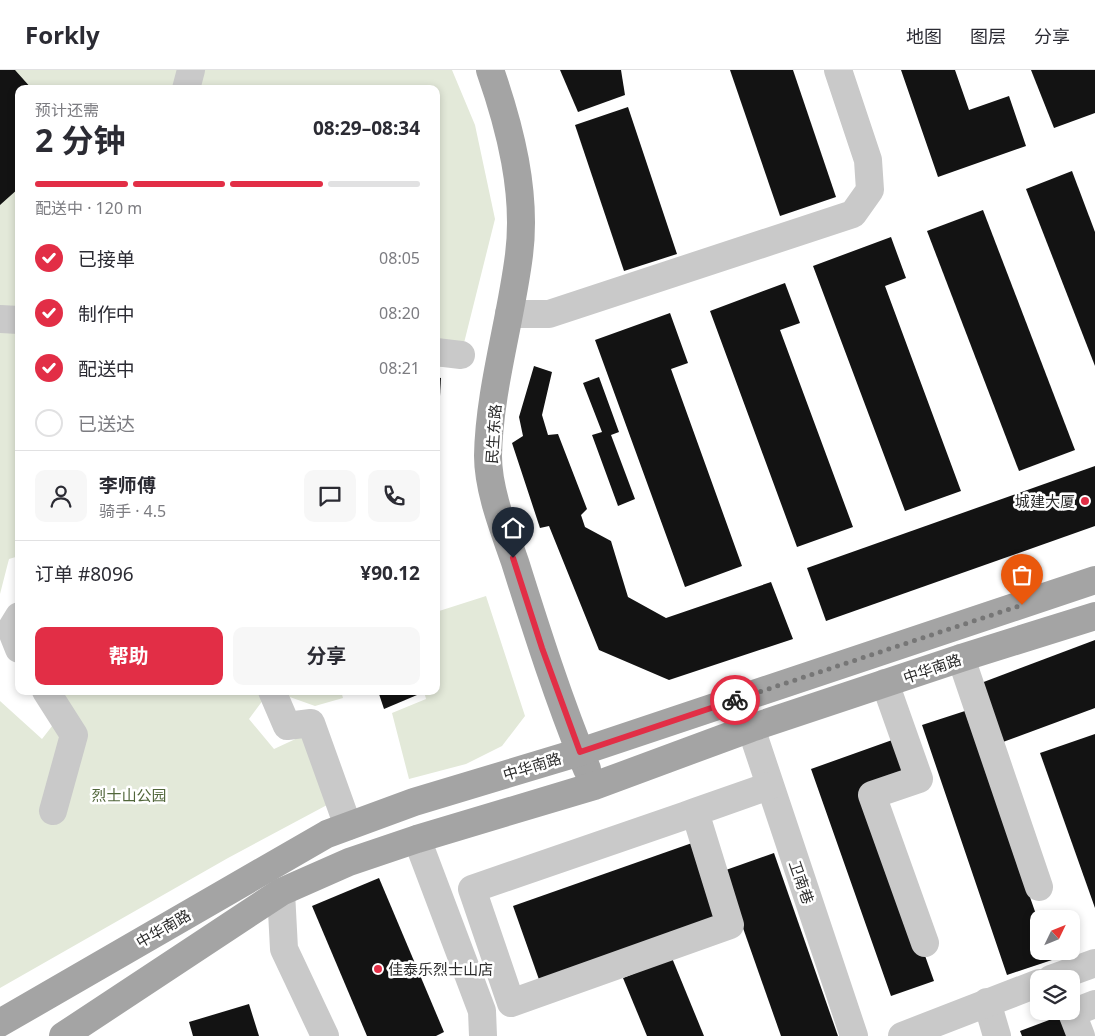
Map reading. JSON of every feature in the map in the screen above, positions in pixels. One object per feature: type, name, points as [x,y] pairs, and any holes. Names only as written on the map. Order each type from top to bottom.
[{"type":"main road","name":"民生东路","points":[[490,70],[508,122],[519,190],[520,253],[495,402],[488,457],[496,504],[542,648],[594,786]]},
{"type":"main road","name":"中华南路","points":[[0,1022],[318,839],[348,826],[414,802],[580,752],[1095,580]]},
{"type":"main road","name":"中华南路","points":[[63,1036],[281,892],[349,862],[417,839],[594,786],[751,728],[961,658],[1095,616]]},
{"type":"street","points":[[187,85],[191,70]]},
{"type":"street","points":[[510,314],[549,314],[853,214],[870,190],[868,160],[838,70]]},
{"type":"street","points":[[0,319],[15,320]]},
{"type":"street","points":[[15,622],[11,629],[15,639]]},
{"type":"street","points":[[961,658],[1039,887]]},
{"type":"street","points":[[885,683],[919,779],[872,795],[925,943]]},
{"type":"street","points":[[49,695],[74,735],[54,811]]},
{"type":"street","points":[[274,695],[287,726],[311,723],[348,826]]},
{"type":"street","name":"卫南巷","points":[[751,728],[854,1036]]},
{"type":"street","points":[[695,812],[730,924],[510,1003],[472,889],[769,786]]},
{"type":"street","points":[[417,839],[482,1011],[484,1035]]},
{"type":"street","points":[[281,892],[284,949],[325,1036]]},
{"type":"street","points":[[1076,970],[1090,965],[1095,1000]]},
{"type":"street","points":[[902,1036],[1030,986]]},
{"type":"street","points":[[987,1002],[998,1036]]},
{"type":"street","points":[[1081,1036],[1072,1013],[1095,1004]]},
{"type":"green space","points":[[0,70],[452,70],[475,125],[495,219],[461,355],[449,367],[440,367],[440,85],[15,85],[15,557],[9,559],[0,594]]},
{"type":"green space","points":[[486,596],[525,716],[502,746],[466,764],[409,779],[392,713],[426,699],[425,695],[440,695],[440,611]]},
{"type":"green space","name":"烈士山公园","points":[[55,695],[266,695],[249,719],[274,749],[302,736],[327,805],[228,858],[0,988],[0,701],[42,739],[63,712]]},
{"type":"green space","points":[[342,695],[343,698],[315,706],[287,696]]},
{"type":"building","points":[[0,70],[15,70],[28,85],[15,85],[15,192],[0,205]]},
{"type":"building","points":[[560,70],[621,70],[625,95],[578,112]]},
{"type":"building","points":[[730,70],[793,70],[836,197],[780,216]]},
{"type":"building","points":[[901,70],[955,70],[969,110],[1009,96],[1026,146],[938,177]]},
{"type":"building","points":[[1031,70],[1095,70],[1095,113],[1054,128]]},
{"type":"building","points":[[628,107],[677,254],[624,271],[575,125]]},
{"type":"building","points":[[1072,171],[1095,232],[1095,366],[1026,189]]},
{"type":"building","points":[[983,210],[1075,450],[1019,471],[927,231]]},
{"type":"building","points":[[891,237],[906,278],[885,286],[961,491],[905,511],[813,266]]},
{"type":"building","points":[[785,283],[800,323],[780,330],[853,527],[797,547],[710,311]]},
{"type":"building","points":[[670,313],[688,363],[671,369],[742,566],[685,587],[595,340]]},
{"type":"building","points":[[534,366],[552,372],[542,415],[548,435],[558,434],[587,509],[581,515],[585,527],[611,541],[628,597],[666,618],[771,582],[793,639],[669,680],[599,650],[549,526],[540,528],[512,443],[523,436],[519,417]]},
{"type":"building","points":[[599,377],[619,432],[611,435],[635,499],[618,506],[592,435],[602,432],[583,383]]},
{"type":"building","points":[[1095,466],[1095,526],[826,621],[807,568]]},
{"type":"building","points":[[1095,640],[1095,708],[1003,742],[981,683]]},
{"type":"building","points":[[379,695],[417,695],[384,709]]},
{"type":"building","points":[[965,711],[1034,910],[1030,910],[1030,960],[1052,960],[1007,975],[922,725]]},
{"type":"building","points":[[1095,734],[1095,908],[1040,753]]},
{"type":"building","points":[[895,739],[908,774],[866,789],[934,981],[891,996],[811,769]]},
{"type":"building","points":[[692,843],[721,923],[542,988],[513,906]]},
{"type":"building","points":[[774,853],[838,1036],[781,1036],[723,871]]},
{"type":"building","name":"佳泰乐烈士山店","points":[[379,878],[444,1032],[436,1036],[367,1036],[312,906]]},
{"type":"building","points":[[672,958],[704,1036],[647,1036],[623,978]]},
{"type":"building","points":[[249,1004],[259,1036],[193,1036],[189,1022]]},
{"type":"building","points":[[1049,1020],[1067,1020],[1073,1036],[1022,1036],[1020,1031]]},
{"type":"way so far","points":[[735,700],[1022,605]]},
{"type":"place","name":"城建大厦","points":[[1085,501]]},
{"type":"place","name":"佳泰乐烈士山店","points":[[378,969]]},
{"type":"route","points":[[513,558],[542,648],[580,752],[735,700]]}]
